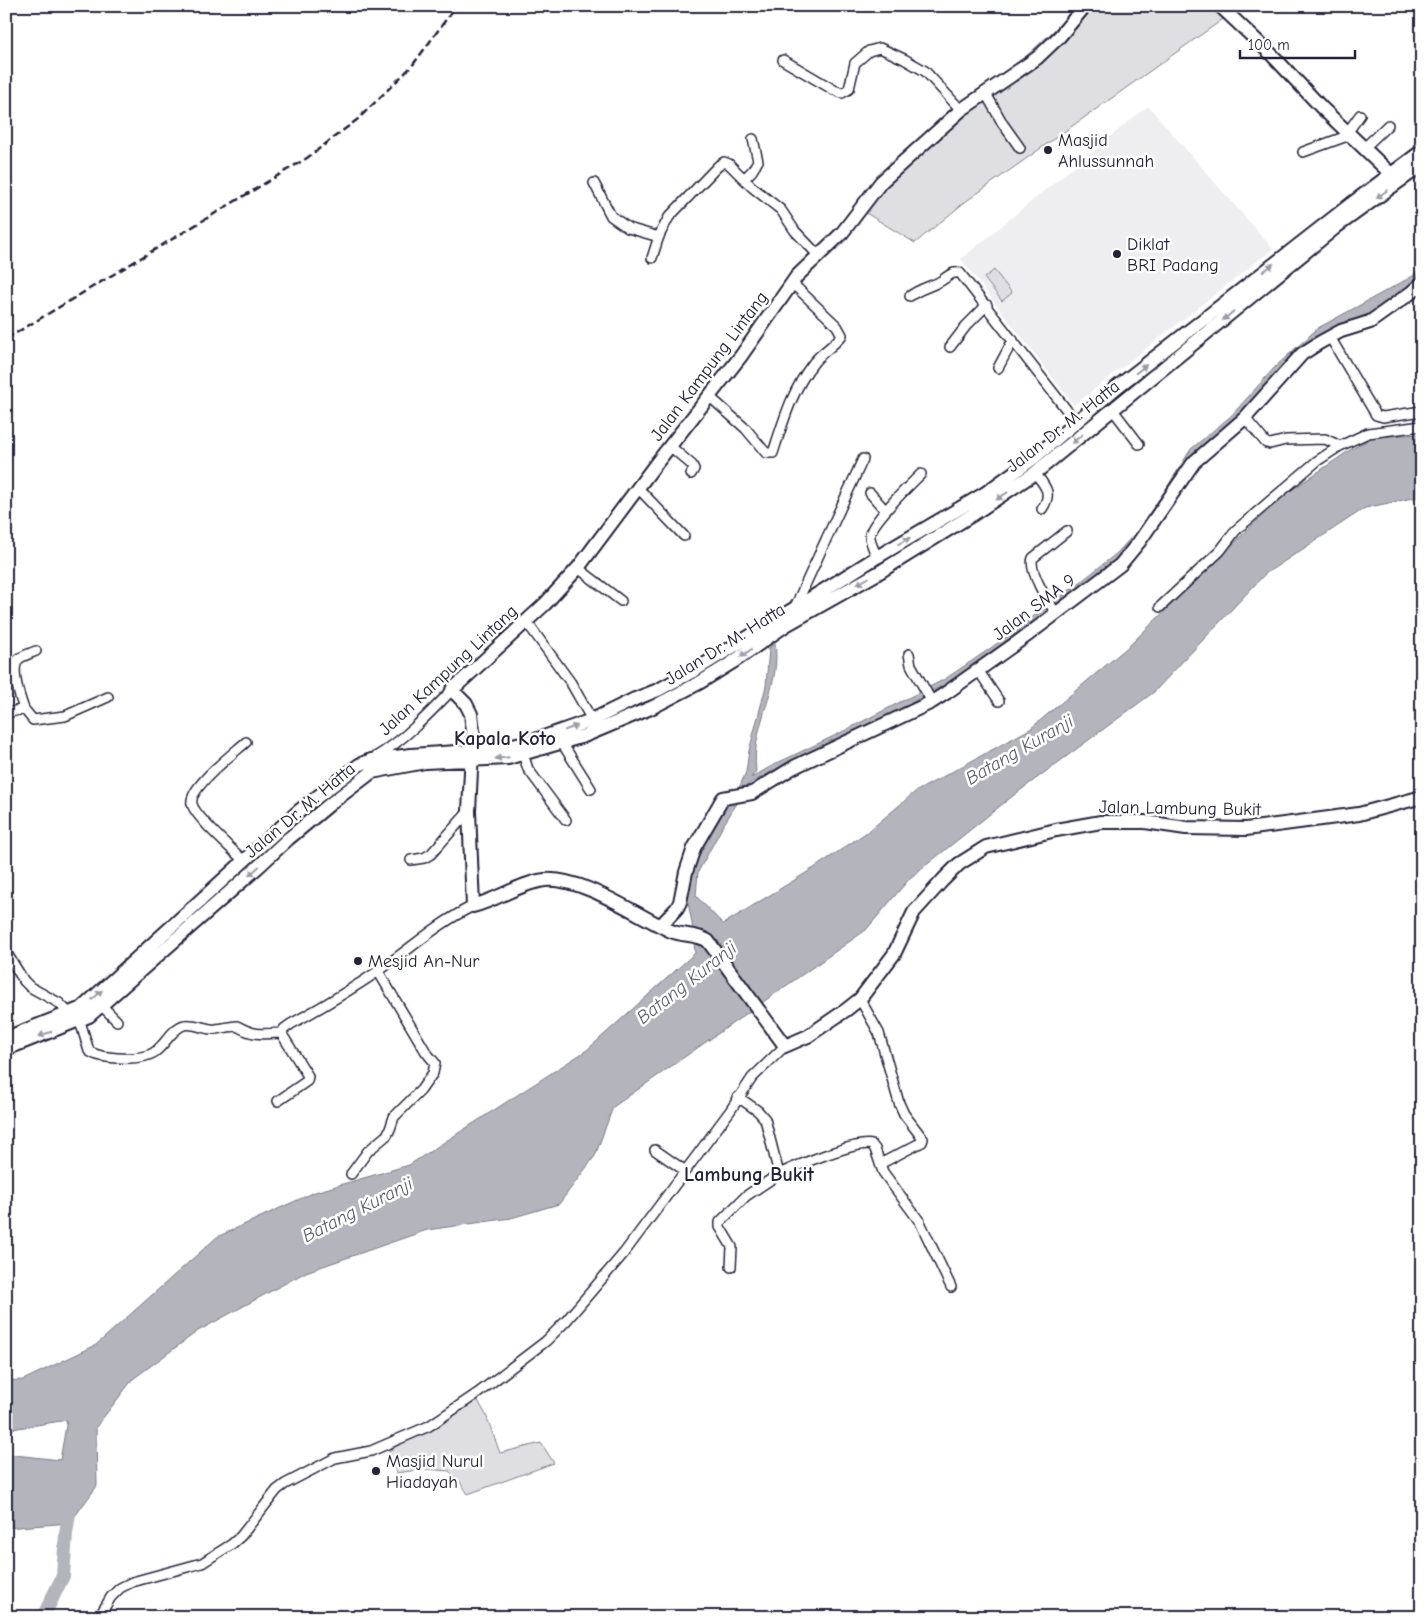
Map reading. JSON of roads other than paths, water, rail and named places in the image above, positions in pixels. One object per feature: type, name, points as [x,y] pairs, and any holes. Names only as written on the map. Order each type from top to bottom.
[{"type":"street","name":"Jalan Kampung Lintang","points":[[372,766],[386,750],[412,730],[428,712],[545,604],[578,568],[670,446],[756,337],[792,283],[806,266],[842,233],[880,182],[960,110],[1037,58],[1059,37],[1085,6]]},
{"type":"street","points":[[1224,11],[1272,55],[1391,174]]},
{"type":"street","points":[[784,60],[842,93],[849,89],[855,63],[869,51],[880,48],[925,71],[960,110]]},
{"type":"street","points":[[985,92],[1003,124],[1020,148]]},
{"type":"street","points":[[1303,152],[1349,134],[1360,115]]},
{"type":"street","points":[[1364,148],[1388,125]]},
{"type":"street","points":[[744,178],[752,171],[758,161],[753,139]]},
{"type":"street","name":"Jalan Dr. M. Hatta","points":[[472,756],[532,741],[592,720],[681,678],[802,608],[965,520],[1113,410],[1297,252],[1391,174],[1422,151]]},
{"type":"street","points":[[652,258],[659,238],[670,217],[678,206],[721,163],[727,163],[752,188],[781,210],[795,231],[818,255]]},
{"type":"street","name":"Jalan Dr. M. Hatta","points":[[6,1038],[74,1017],[89,1016],[224,888],[244,861],[300,810],[360,765],[372,766],[411,755],[508,758],[523,754],[562,743],[653,707],[676,696],[733,662],[786,625],[817,593],[984,494],[1037,466],[1076,422],[1117,387],[1297,252],[1422,165]]},
{"type":"street","points":[[594,183],[611,216],[628,228],[659,238]]},
{"type":"street","points":[[910,296],[917,290],[940,282],[949,274],[960,273],[987,305],[1076,422]]},
{"type":"street","points":[[710,397],[746,429],[766,453],[774,453],[789,403],[802,380],[816,360],[842,335],[837,326],[792,283]]},
{"type":"street","name":"Jalan SMA 9","points":[[660,925],[673,914],[680,902],[686,872],[694,848],[723,798],[740,796],[762,788],[772,779],[794,767],[930,698],[946,694],[1054,609],[1120,564],[1139,542],[1194,462],[1245,418],[1302,354],[1341,331],[1370,322],[1422,283]]},
{"type":"street","points":[[950,347],[966,326],[987,305]]},
{"type":"street","points":[[1330,337],[1376,415],[1382,417],[1422,411]]},
{"type":"street","points":[[998,368],[1013,340]]},
{"type":"street","points":[[1113,410],[1139,444]]},
{"type":"street","points":[[1245,418],[1266,443],[1270,444],[1286,440],[1325,439],[1340,446]]},
{"type":"street","points":[[1160,607],[1220,551],[1236,530],[1318,461],[1340,446],[1368,433],[1422,426]]},
{"type":"street","points":[[670,446],[692,465],[694,469],[691,474]]},
{"type":"street","points":[[802,608],[863,459]]},
{"type":"street","points":[[1037,466],[1048,496],[1048,500],[1042,509]]},
{"type":"street","points":[[877,556],[870,536],[885,510],[921,474]]},
{"type":"street","points":[[638,488],[684,536]]},
{"type":"street","points":[[870,493],[885,510]]},
{"type":"street","points":[[1054,609],[1034,574],[1032,561],[1033,558],[1067,531]]},
{"type":"street","points":[[578,568],[621,601]]},
{"type":"street","points":[[526,621],[571,683],[592,720]]},
{"type":"street","points":[[36,652],[21,658],[16,664],[16,681],[24,709],[30,718],[38,720],[71,714],[108,696]]},
{"type":"street","points":[[909,654],[911,665],[930,698]]},
{"type":"street","points":[[978,670],[1000,701]]},
{"type":"street","points":[[452,690],[466,704],[471,714],[473,731],[469,812],[473,906]]},
{"type":"street","points":[[6,713],[24,709]]},
{"type":"street","points":[[244,861],[204,822],[191,803],[192,796],[199,785],[246,742]]},
{"type":"street","points":[[562,743],[591,789]]},
{"type":"street","points":[[523,754],[528,769],[566,820]]},
{"type":"street","name":"Jalan Dr. M. Hatta","points":[[6,1049],[74,1017],[138,956],[288,839],[372,766]]},
{"type":"street","name":"Jalan Lambung Bukit","points":[[785,1046],[808,1036],[860,998],[894,954],[914,912],[959,864],[986,847],[1056,830],[1101,822],[1145,822],[1186,828],[1246,829],[1359,814],[1422,798]]},
{"type":"street","points":[[411,860],[424,858],[431,854],[469,812]]},
{"type":"street","points":[[99,1617],[111,1597],[120,1588],[132,1582],[202,1563],[232,1544],[284,1484],[335,1458],[371,1451],[429,1426],[526,1358],[566,1321],[597,1286],[624,1253],[684,1170],[730,1111],[738,1096],[752,1078],[785,1046],[708,941],[672,931],[598,894],[559,880],[544,880],[523,886],[455,915],[343,995],[291,1024],[282,1033]]},
{"type":"street","points":[[6,952],[24,981],[38,992],[59,1003],[74,1017],[89,1051],[98,1056],[142,1057],[155,1052],[179,1028],[188,1024],[212,1030],[237,1026],[249,1033],[282,1033]]},
{"type":"street","points":[[351,1174],[368,1151],[386,1135],[394,1117],[421,1090],[435,1067],[434,1060],[426,1052],[378,971]]},
{"type":"street","points":[[860,998],[879,1033],[899,1103],[904,1114],[923,1139],[922,1142],[880,1164]]},
{"type":"street","points":[[101,1005],[116,1021]]},
{"type":"street","points":[[278,1101],[307,1081],[308,1076],[282,1033]]},
{"type":"street","points":[[738,1096],[758,1111],[765,1119],[779,1174]]},
{"type":"street","points":[[731,1267],[732,1246],[720,1227],[720,1222],[746,1196],[779,1174],[833,1153],[863,1144],[872,1145],[875,1149],[883,1172],[920,1222],[951,1287]]},
{"type":"street","points":[[655,1150],[684,1170]]},
{"type":"water","name":"Batang Kuranji","points":[[1422,266],[1422,275],[1375,311],[1322,333],[1281,368],[1234,419],[1116,564],[1025,631],[949,682],[893,713],[750,783],[724,824],[698,872],[696,896],[723,924],[814,868],[870,830],[915,792],[1030,729],[1130,645],[1280,498],[1350,450],[1373,437],[1422,434],[1422,496],[1365,508],[1265,574],[1154,692],[1014,795],[910,878],[866,930],[613,1107],[595,1156],[559,1204],[511,1218],[427,1230],[306,1272],[198,1331],[133,1379],[96,1427],[97,1486],[70,1523],[6,1528],[6,1454],[60,1460],[67,1420],[6,1430],[6,1381],[23,1380],[96,1345],[217,1237],[315,1192],[409,1165],[587,1050],[695,953],[692,923],[685,887],[694,857],[729,799],[739,788],[746,772],[749,751],[766,686],[769,648],[775,643],[774,675],[757,739],[756,771],[751,778],[775,764],[945,679],[988,650],[1083,580],[1117,553],[1137,531],[1191,449],[1231,416],[1275,367],[1318,328],[1413,276]]},
{"type":"waterway","points":[[43,1617],[63,1576],[70,1505]]},
{"type":"railway","points":[[6,339],[307,158],[358,119],[412,66],[456,6]]},
{"type":"place","name":"Masjid Ahlussunnah","points":[[1048,150]]},
{"type":"place","name":"Diklat BRI Padang","points":[[1117,254]]},
{"type":"place","name":"Mesjid An-Nur","points":[[358,961]]},
{"type":"place","name":"Masjid Nurul Hiadayah","points":[[376,1471]]},
{"type":"district","name":"Kapala Koto","points":[[505,738]]},
{"type":"district","name":"Lambung Bukit","points":[[749,1174]]}]
